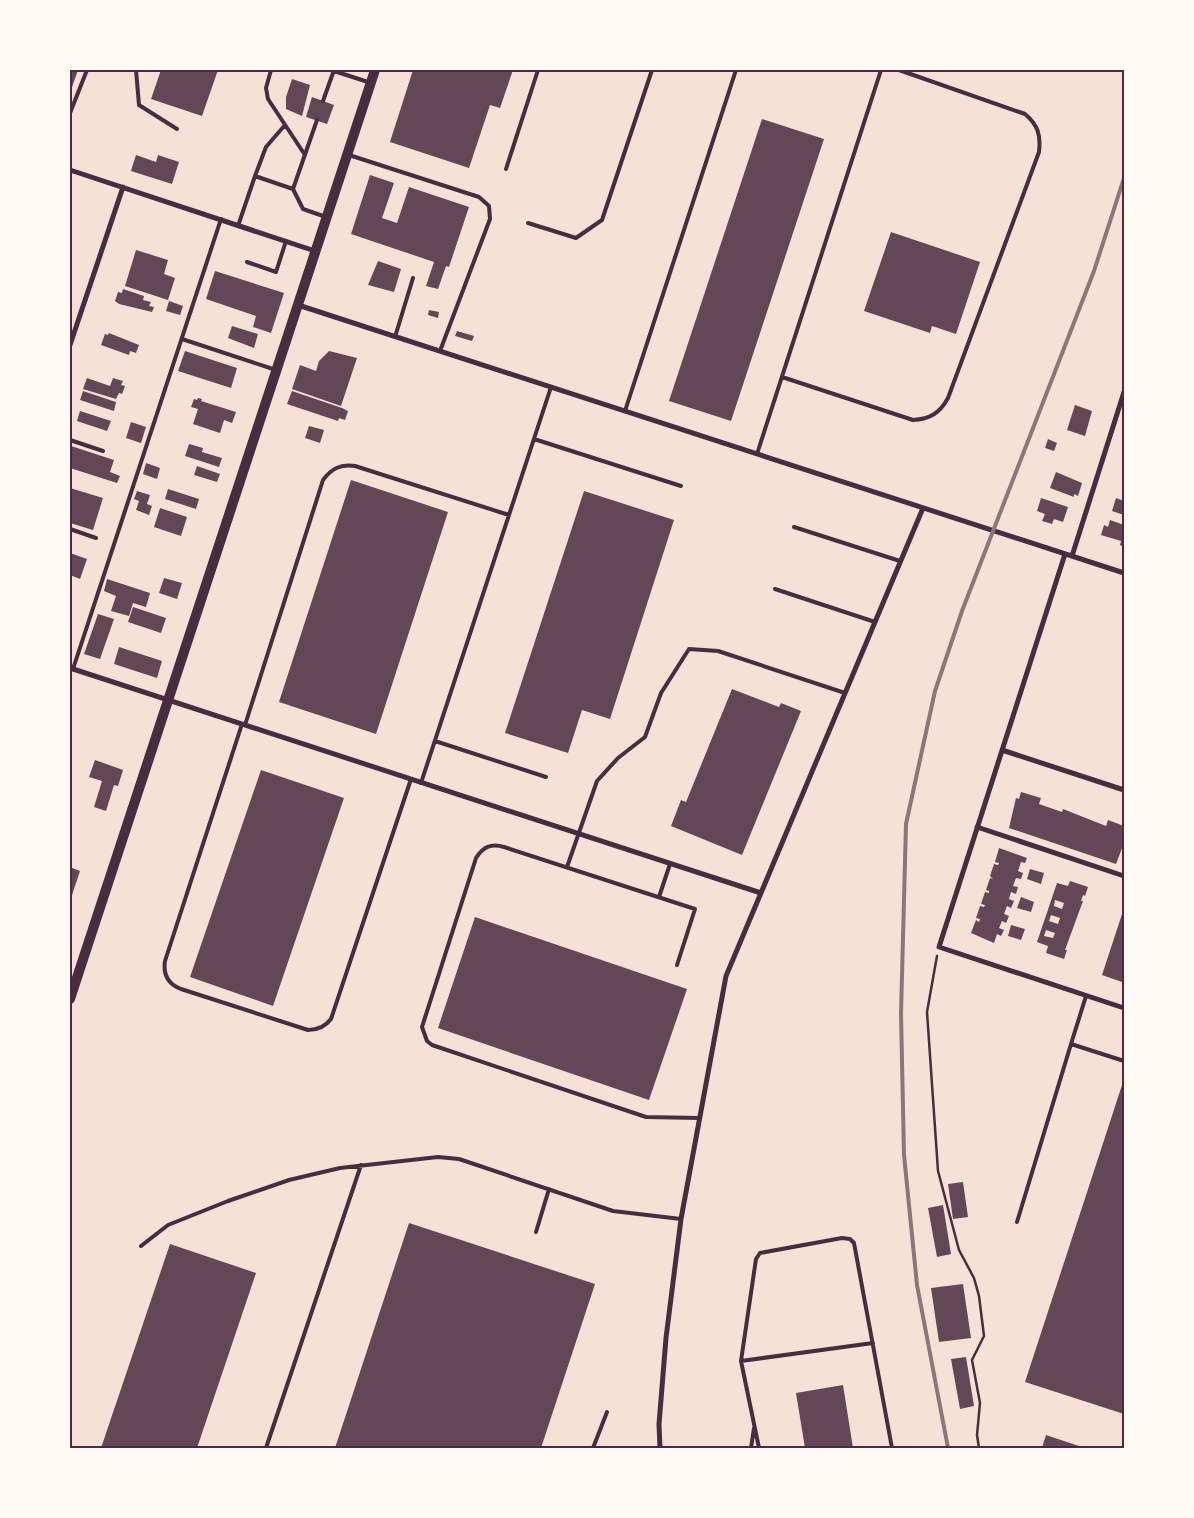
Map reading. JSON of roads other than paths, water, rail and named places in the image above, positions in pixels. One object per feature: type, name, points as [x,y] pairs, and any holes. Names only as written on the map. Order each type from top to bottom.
[{"type":"main road","points":[[70,999],[73,978],[375,70]]},
{"type":"street","points":[[70,170],[315,251]]},
{"type":"street","points":[[70,344],[123,187]]},
{"type":"street","points":[[297,305],[1124,573]]},
{"type":"street","points":[[1072,556],[1124,392]]},
{"type":"street","points":[[660,1448],[659,1424],[666,1338],[681,1219],[726,976],[923,508]]},
{"type":"street","points":[[1065,554],[939,947],[1124,1008]]},
{"type":"street","points":[[72,668],[761,893]]},
{"type":"street","points":[[1002,750],[1124,790]]},
{"type":"street","points":[[977,827],[1124,876]]},
{"type":"lane","points":[[70,113],[87,70]]},
{"type":"lane","points":[[136,70],[139,105],[177,128]]},
{"type":"lane","points":[[271,70],[266,88],[268,99],[305,155]]},
{"type":"lane","points":[[323,101],[333,70],[371,82]]},
{"type":"lane","points":[[506,169],[538,70]]},
{"type":"lane","points":[[528,223],[576,238],[602,220],[652,70]]},
{"type":"lane","points":[[624,411],[735,71],[729,70]]},
{"type":"lane","points":[[757,454],[881,70]]},
{"type":"lane","points":[[782,377],[913,420],[924,419],[934,415],[948,398],[1039,152],[1040,141],[1038,130],[1024,114],[899,70]]},
{"type":"lane","points":[[293,189],[317,120]]},
{"type":"lane","points":[[238,226],[266,147],[284,125]]},
{"type":"lane","points":[[347,154],[479,197],[489,206],[490,219],[440,351]]},
{"type":"lane","points":[[255,176],[293,189],[303,209],[326,217]]},
{"type":"lane","points":[[72,668],[221,220]]},
{"type":"lane","points":[[247,262],[276,272],[286,241]]},
{"type":"lane","points":[[395,337],[412,278]]},
{"type":"lane","points":[[182,339],[276,370]]},
{"type":"lane","points":[[421,783],[551,387]]},
{"type":"lane","points":[[534,439],[681,486]]},
{"type":"lane","points":[[70,440],[104,451]]},
{"type":"lane","points":[[411,779],[331,1019],[327,1024],[315,1030],[308,1030],[181,989],[168,981],[164,968],[165,960],[323,480],[329,472],[346,465],[356,466],[509,515]]},
{"type":"lane","points":[[794,526],[900,561]]},
{"type":"lane","points":[[70,529],[96,538]]},
{"type":"lane","points":[[776,589],[874,622]]},
{"type":"lane","points":[[567,867],[598,781],[618,758],[645,737],[662,693],[689,649],[718,651],[845,693]]},
{"type":"lane","points":[[435,742],[546,778]]},
{"type":"lane","points":[[677,964],[695,909],[498,845],[485,848],[479,852],[422,1027],[427,1041],[439,1048],[646,1117],[699,1118]]},
{"type":"lane","points":[[659,898],[670,864]]},
{"type":"lane","points":[[1017,1222],[1086,996]]},
{"type":"lane","points":[[1071,1044],[1124,1061]]},
{"type":"lane","points":[[141,1246],[168,1225],[228,1201],[289,1180],[340,1168],[449,1156],[613,1211],[681,1219]]},
{"type":"lane","points":[[266,1448],[361,1165]]},
{"type":"lane","points":[[536,1232],[549,1189]]},
{"type":"lane","points":[[759,1448],[742,1361],[756,1259],[760,1253],[842,1238],[850,1239],[854,1243],[892,1448]]},
{"type":"lane","points":[[742,1361],[873,1343]]},
{"type":"lane","points":[[593,1448],[607,1412]]},
{"type":"lane","points":[[751,1448],[754,1425]]},
{"type":"railway","points":[[948,1448],[917,1285],[904,1155],[901,1013],[906,824],[935,691],[962,611],[1094,271],[1124,178]]}]
